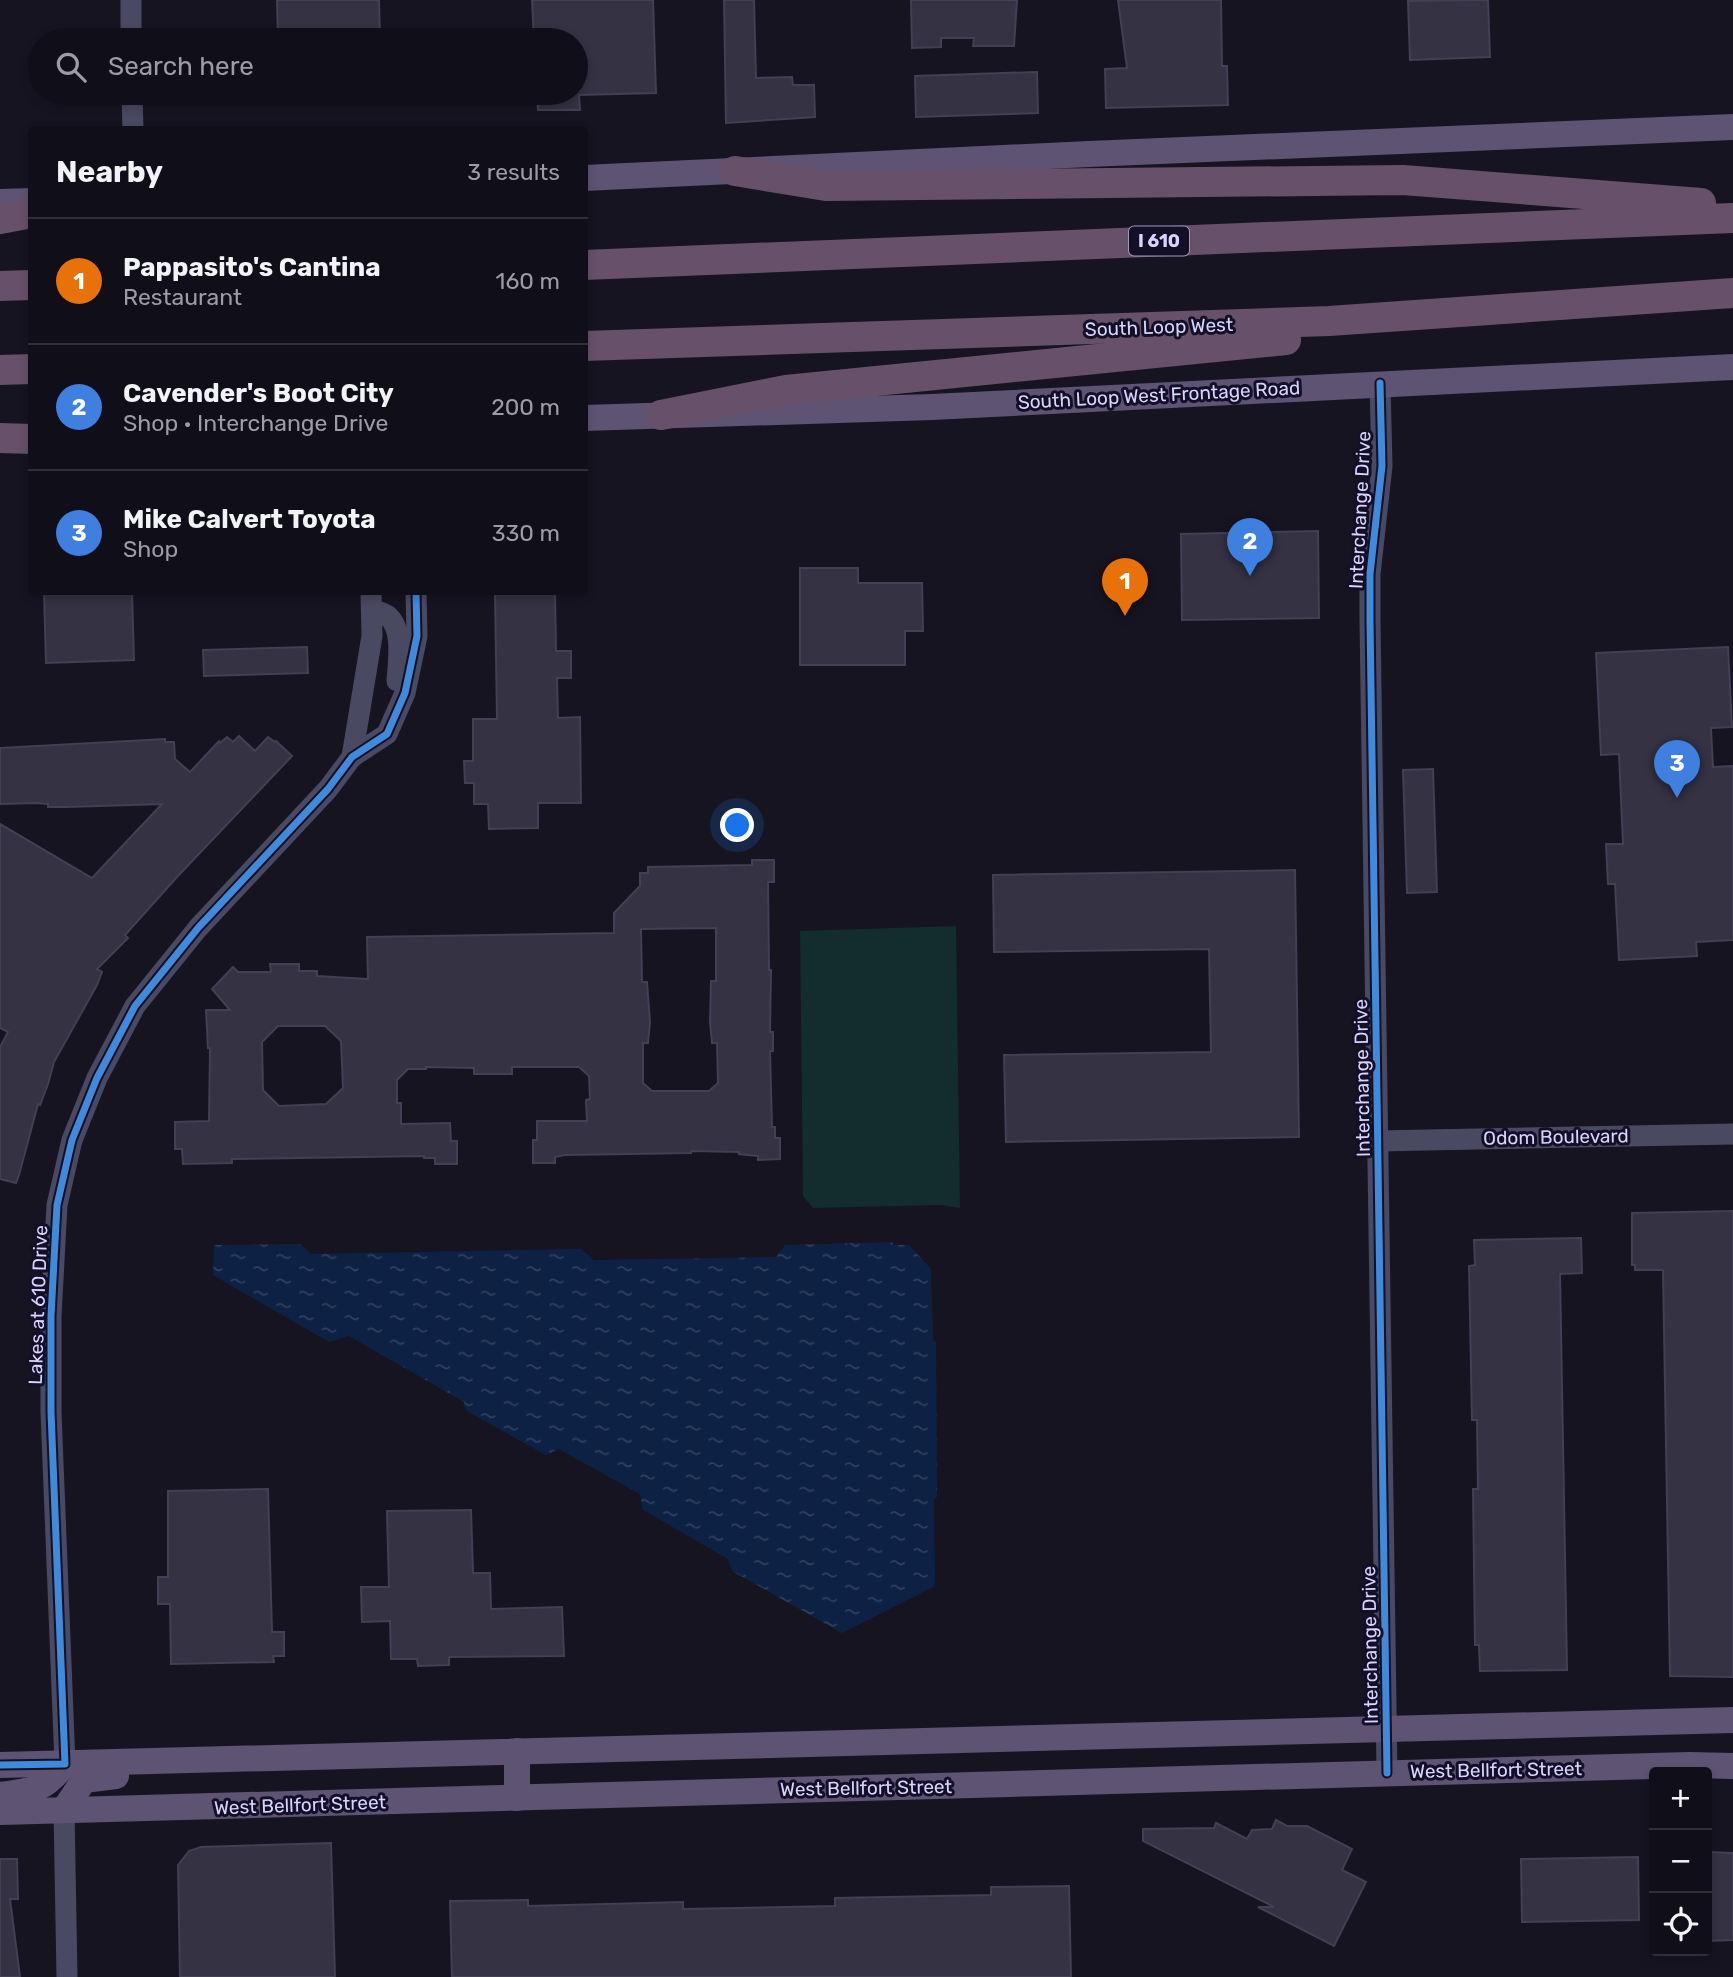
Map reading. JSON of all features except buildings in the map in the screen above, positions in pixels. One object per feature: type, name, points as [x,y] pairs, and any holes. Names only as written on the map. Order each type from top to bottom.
[{"type":"highway","points":[[734,171],[825,186],[1403,180],[1733,205]]},
{"type":"highway","points":[[0,219],[28,214]]},
{"type":"highway","name":"I 610","points":[[588,265],[1733,218]]},
{"type":"highway","points":[[0,286],[28,285]]},
{"type":"highway","name":"South Loop West","points":[[588,346],[1329,321],[1733,293]]},
{"type":"highway","points":[[661,415],[786,390],[1028,364],[1283,341],[1329,321]]},
{"type":"highway","points":[[0,370],[28,369]]},
{"type":"highway","points":[[0,440],[28,440]]},
{"type":"main road","points":[[588,178],[1733,127]]},
{"type":"main road","points":[[0,202],[28,201]]},
{"type":"main road","name":"South Loop West Frontage Road","points":[[588,418],[944,407],[1733,367]]},
{"type":"main road","points":[[1689,1765],[1695,1719]]},
{"type":"main road","points":[[0,1765],[1733,1720]]},
{"type":"main road","points":[[1063,1736],[1065,1781]]},
{"type":"main road","points":[[794,1744],[795,1790]]},
{"type":"main road","points":[[517,1751],[517,1798]]},
{"type":"main road","points":[[64,1810],[84,1780],[177,1774],[182,1771],[187,1760]]},
{"type":"main road","points":[[0,1795],[36,1790],[51,1781],[65,1763]]},
{"type":"main road","name":"West Bellfort Street","points":[[0,1812],[141,1810],[1065,1781],[1733,1766]]},
{"type":"street","points":[[131,0],[131,28]]},
{"type":"street","points":[[132,105],[133,126]]},
{"type":"street","name":"Interchange Drive","points":[[1380,383],[1382,466],[1370,574],[1387,1773]]},
{"type":"street","points":[[387,734],[405,693],[417,636],[416,595]]},
{"type":"street","name":"Lakes at 610 Drive","points":[[65,1763],[51,1412],[51,1316],[57,1205],[72,1140],[97,1077],[135,1006],[198,928],[328,789],[352,757],[387,734],[396,688],[398,642],[395,625],[372,601]]},
{"type":"street","name":"Lakes at 610 Drive","points":[[352,757],[372,636],[372,601]]},
{"type":"street","name":"Odom Boulevard","points":[[1378,1141],[1733,1134]]},
{"type":"street","points":[[64,1810],[67,1977]]},
{"type":"green space","points":[[956,926],[960,1208],[940,1205],[813,1208],[803,1196],[800,931]]},
{"type":"water","points":[[892,1242],[894,1245],[909,1245],[931,1269],[933,1340],[936,1342],[935,1586],[842,1633],[732,1571],[728,1559],[643,1510],[640,1494],[559,1449],[546,1455],[465,1410],[464,1402],[349,1336],[329,1342],[213,1275],[214,1245],[300,1244],[311,1254],[581,1249],[594,1260],[776,1257],[785,1245]]},
{"type":"cycle path","points":[[1380,383],[1382,466],[1370,574],[1370,620],[1387,1773]]},
{"type":"cycle path","points":[[0,1765],[65,1764],[51,1412],[51,1316],[57,1205],[72,1140],[97,1078],[135,1006],[198,928],[328,789],[352,757],[387,734],[405,693],[417,636],[416,595]]},
{"type":"place","name":"Cavender's Boot City","points":[[1250,576]]},
{"type":"place","name":"Pappasito's Cantina","points":[[1125,616]]},
{"type":"place","name":"Mike Calvert Toyota","points":[[1677,798]]}]
